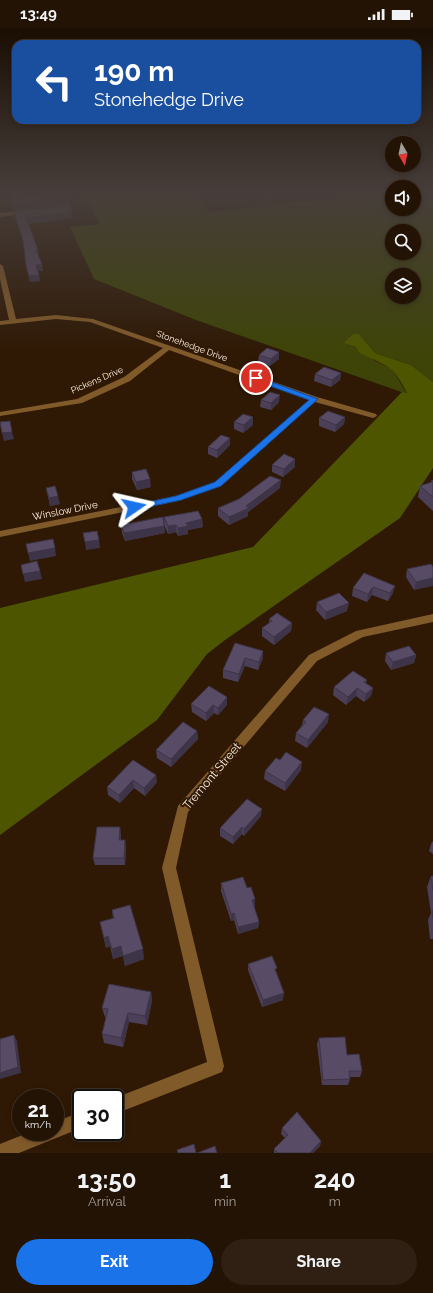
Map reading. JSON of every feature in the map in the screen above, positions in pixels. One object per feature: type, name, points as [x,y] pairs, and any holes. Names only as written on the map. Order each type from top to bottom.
[{"type":"street","points":[[0,266],[13,321]]},
{"type":"street","name":"Stonehedge Drive","points":[[0,323],[56,317],[91,320],[314,399],[373,416]]},
{"type":"street","name":"Pickens Drive","points":[[0,414],[79,401],[128,379],[168,347]]},
{"type":"street","name":"Winslow Drive","points":[[0,534],[178,498],[218,484],[314,399]]},
{"type":"street","name":"Tremont Street","points":[[124,1102],[216,1066],[169,868],[182,810],[313,658],[360,634],[433,618]]},
{"type":"street","points":[[0,1152],[28,1141]]},
{"type":"green space","points":[[79,246],[385,246],[385,260],[421,260],[421,246],[433,246],[433,382],[411,365],[375,353],[359,334],[353,334],[343,343],[356,347],[359,353],[369,356],[375,361],[392,369],[407,394],[196,320],[94,279]]},
{"type":"green space","points":[[353,334],[359,334],[375,353],[411,365],[433,382],[433,468],[400,518],[207,654],[157,720],[0,835],[0,608],[253,547],[402,392],[407,393],[391,369],[359,353],[356,347],[343,343]]},
{"type":"building","points":[[24,246],[37,246],[38,250],[36,250],[42,264],[36,265],[39,275],[29,276]]},
{"type":"building","points":[[267,348],[279,352],[271,359],[259,355]]},
{"type":"building","points":[[324,367],[341,373],[332,380],[315,374]]},
{"type":"building","points":[[270,392],[280,395],[271,403],[261,400]]},
{"type":"building","points":[[328,411],[345,417],[336,425],[319,418]]},
{"type":"building","points":[[243,414],[253,417],[244,425],[234,422]]},
{"type":"building","points":[[10,421],[12,432],[2,433],[0,422]]},
{"type":"building","points":[[221,435],[230,438],[217,450],[208,447]]},
{"type":"building","points":[[284,454],[295,459],[284,469],[272,465]]},
{"type":"building","points":[[146,469],[150,479],[136,482],[132,472]]},
{"type":"building","points":[[270,476],[281,480],[246,506],[249,508],[229,517],[218,508],[239,499]]},
{"type":"building","points":[[433,480],[433,497],[420,486],[432,482],[431,481]]},
{"type":"building","points":[[55,486],[58,496],[49,498],[46,488]]},
{"type":"building","points":[[198,511],[202,519],[186,523],[188,526],[178,528],[176,525],[168,526],[164,517]]},
{"type":"building","points":[[163,517],[164,526],[124,533],[121,525]]},
{"type":"building","points":[[97,531],[99,540],[85,542],[83,533]]},
{"type":"building","points":[[53,539],[55,548],[28,553],[26,544]]},
{"type":"building","points":[[37,561],[40,571],[23,574],[21,565]]},
{"type":"building","points":[[431,564],[433,567],[433,578],[416,582],[407,569]]},
{"type":"building","points":[[364,573],[395,586],[390,593],[373,587],[368,594],[353,588]]},
{"type":"building","points":[[339,593],[349,603],[326,612],[317,602]]},
{"type":"building","points":[[277,613],[292,623],[274,637],[262,628],[272,621],[269,619]]},
{"type":"building","points":[[235,643],[263,651],[259,662],[245,658],[239,674],[223,670]]},
{"type":"building","points":[[409,646],[416,655],[393,662],[386,653]]},
{"type":"building","points":[[353,671],[367,680],[364,682],[373,688],[366,694],[357,688],[348,697],[334,687]]},
{"type":"building","points":[[209,686],[227,697],[218,708],[213,705],[206,713],[191,704]]},
{"type":"building","points":[[314,707],[329,714],[308,740],[296,733],[306,722],[303,720]]},
{"type":"building","points":[[183,722],[197,731],[171,759],[156,750]]},
{"type":"building","points":[[286,752],[302,762],[285,783],[265,771],[276,758],[280,760]]},
{"type":"building","points":[[133,760],[156,775],[144,788],[133,780],[119,795],[107,787]]},
{"type":"building","points":[[247,799],[262,809],[244,829],[242,827],[233,837],[220,828]]},
{"type":"building","points":[[97,827],[120,827],[119,840],[125,840],[124,858],[93,858]]},
{"type":"building","points":[[431,876],[433,876],[433,891]]},
{"type":"building","points":[[243,877],[247,888],[251,887],[255,899],[252,900],[259,922],[238,927],[234,913],[231,914],[221,883]]},
{"type":"building","points":[[130,905],[143,949],[123,956],[121,946],[112,949],[108,936],[104,938],[100,922],[114,918],[112,910]]},
{"type":"building","points":[[272,956],[284,993],[263,1000],[248,964]]},
{"type":"building","points":[[109,984],[151,992],[145,1016],[128,1013],[121,1038],[102,1034],[108,1009],[102,1008]]},
{"type":"building","points":[[14,1035],[18,1067],[0,1073],[0,1039]]},
{"type":"building","points":[[345,1037],[347,1055],[359,1054],[362,1071],[349,1071],[350,1079],[323,1080],[319,1038]]},
{"type":"building","points":[[297,1112],[321,1141],[310,1153],[278,1153],[274,1149],[288,1135],[282,1128]]},
{"type":"building","points":[[194,1144],[196,1153],[178,1153],[177,1150]]},
{"type":"building","points":[[215,1146],[217,1153],[197,1153]]},
{"type":"route","points":[[134,507],[178,498],[218,484],[314,399],[256,378]]}]
